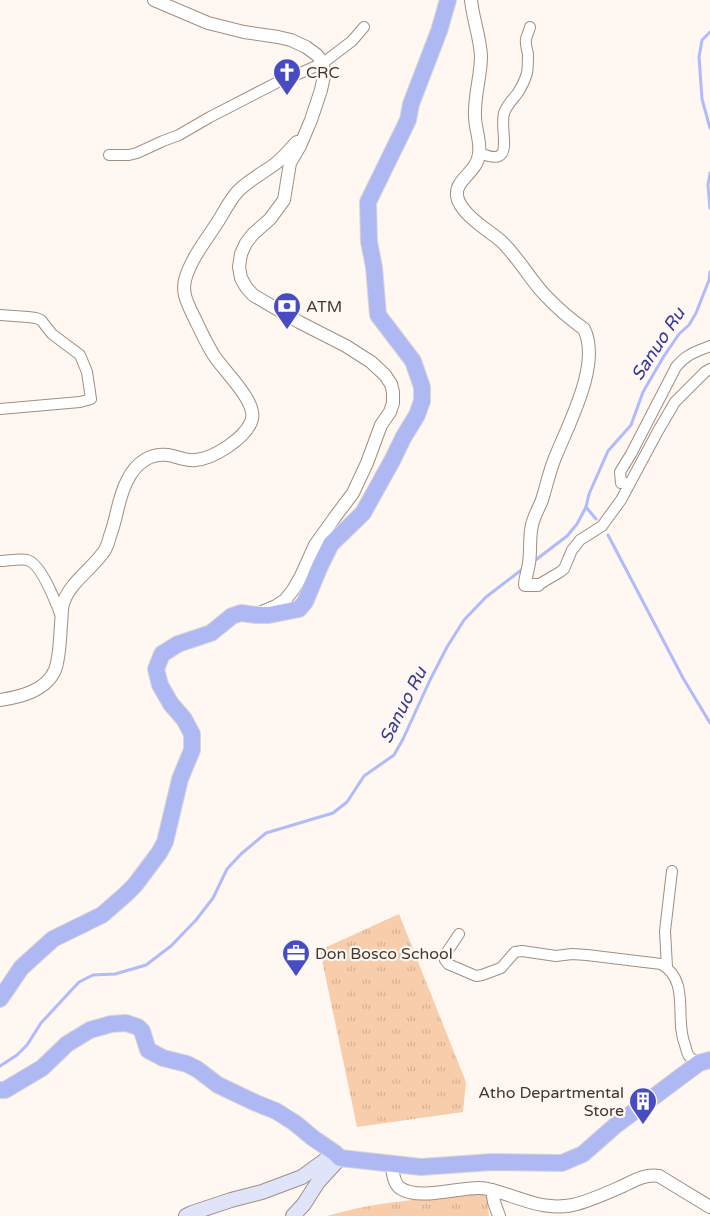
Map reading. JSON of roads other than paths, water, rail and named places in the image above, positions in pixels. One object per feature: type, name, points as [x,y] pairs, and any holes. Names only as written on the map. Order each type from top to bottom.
[{"type":"highway","points":[[0,998],[21,968],[53,938],[102,915],[126,894],[159,853],[165,842],[180,779],[192,750],[192,734],[184,719],[171,704],[160,685],[156,669],[162,654],[178,644],[211,633],[232,616],[241,613],[269,615],[298,609],[305,602],[331,544],[363,513],[393,459],[402,438],[417,415],[422,402],[422,387],[413,361],[378,315],[374,267],[369,242],[368,202],[408,120],[411,104],[439,32],[448,0]]},
{"type":"highway","points":[[0,1090],[5,1090],[42,1068],[67,1044],[90,1030],[111,1024],[126,1023],[138,1027],[142,1031],[148,1050],[163,1058],[187,1064],[218,1085],[276,1111],[337,1155],[421,1167],[492,1162],[562,1163],[583,1154],[616,1125],[704,1061]]},
{"type":"main road","points":[[186,1216],[302,1177],[337,1155]]},
{"type":"main road","points":[[293,1216],[304,1204],[337,1155]]},
{"type":"street","points":[[154,0],[208,23],[244,32],[291,40],[306,47],[323,63],[324,76],[321,90],[306,133],[290,163],[284,200],[270,219],[246,243],[241,254],[239,267],[241,278],[253,295],[299,322],[346,346],[371,362],[386,375],[393,392],[390,412],[381,425],[354,493],[315,545],[301,576],[285,600],[256,615]]},
{"type":"street","points":[[471,0],[481,56],[475,116],[480,153],[472,171],[458,187],[457,196],[468,215],[504,244],[544,294],[584,329],[588,336],[589,358],[585,383],[548,475],[532,524],[529,565],[525,586],[538,585],[560,572],[580,540],[602,526],[621,500],[675,402],[705,372],[710,370]]},
{"type":"street","points":[[109,155],[137,153],[179,135],[278,82],[323,63],[352,41],[364,27]]},
{"type":"street","points":[[480,153],[495,158],[500,156],[504,150],[503,122],[505,111],[520,88],[527,71],[528,54],[526,39],[530,28]]},
{"type":"street","points":[[0,700],[25,695],[43,685],[54,671],[57,661],[63,601],[76,582],[106,549],[126,481],[134,469],[151,456],[163,454],[185,459],[196,460],[206,458],[236,440],[252,422],[253,414],[250,404],[214,356],[183,291],[188,271],[195,256],[232,198],[240,189],[278,162],[306,133]]},
{"type":"street","points":[[0,315],[41,320],[52,334],[80,355],[87,372],[90,399],[80,402],[0,409]]},
{"type":"street","points":[[629,483],[622,483],[620,472],[632,454],[676,367],[689,354],[710,346]]},
{"type":"street","points":[[0,561],[28,560],[33,563],[48,584],[62,617]]},
{"type":"street","points":[[667,967],[665,931],[672,871]]},
{"type":"street","points":[[458,934],[445,955],[445,960],[448,964],[476,976],[491,973],[501,968],[515,952],[522,951],[556,956],[587,955],[656,963],[667,967],[674,975],[680,991],[680,1022],[684,1042],[690,1056],[704,1061]]},
{"type":"street","points":[[391,1164],[399,1187],[408,1191],[427,1193],[481,1188],[538,1205],[553,1207],[574,1205],[597,1197],[643,1176],[652,1175],[659,1176],[710,1207]]},
{"type":"street","points":[[492,1190],[499,1216]]},
{"type":"waterway","name":"Sanuo Ru","points":[[710,32],[702,40],[699,57],[702,99],[710,128]]},
{"type":"waterway","name":"Sanuo Ru","points":[[710,173],[708,185],[710,208]]},
{"type":"waterway","name":"Sanuo Ru","points":[[533,562],[567,536],[577,524],[586,507],[589,494],[608,451],[631,425],[643,392],[664,356],[679,334],[689,325],[696,313],[709,280],[710,272]]},
{"type":"waterway","points":[[586,507],[596,519]]},
{"type":"waterway","points":[[608,535],[683,678],[710,723]]},
{"type":"waterway","name":"Sanuo Ru","points":[[0,1066],[17,1055],[27,1045],[41,1023],[79,982],[93,975],[115,974],[146,965],[171,946],[196,920],[213,898],[227,869],[241,854],[266,833],[333,813],[347,802],[364,776],[394,755],[447,647],[464,620],[486,597],[524,568]]},
{"type":"place","name":"CRC","points":[[287,96]]},
{"type":"place","name":"ATM","points":[[287,330]]},
{"type":"place","name":"Don Bosco School","points":[[296,977]]},
{"type":"place","name":"Atho Departmental Store","points":[[643,1125]]}]
